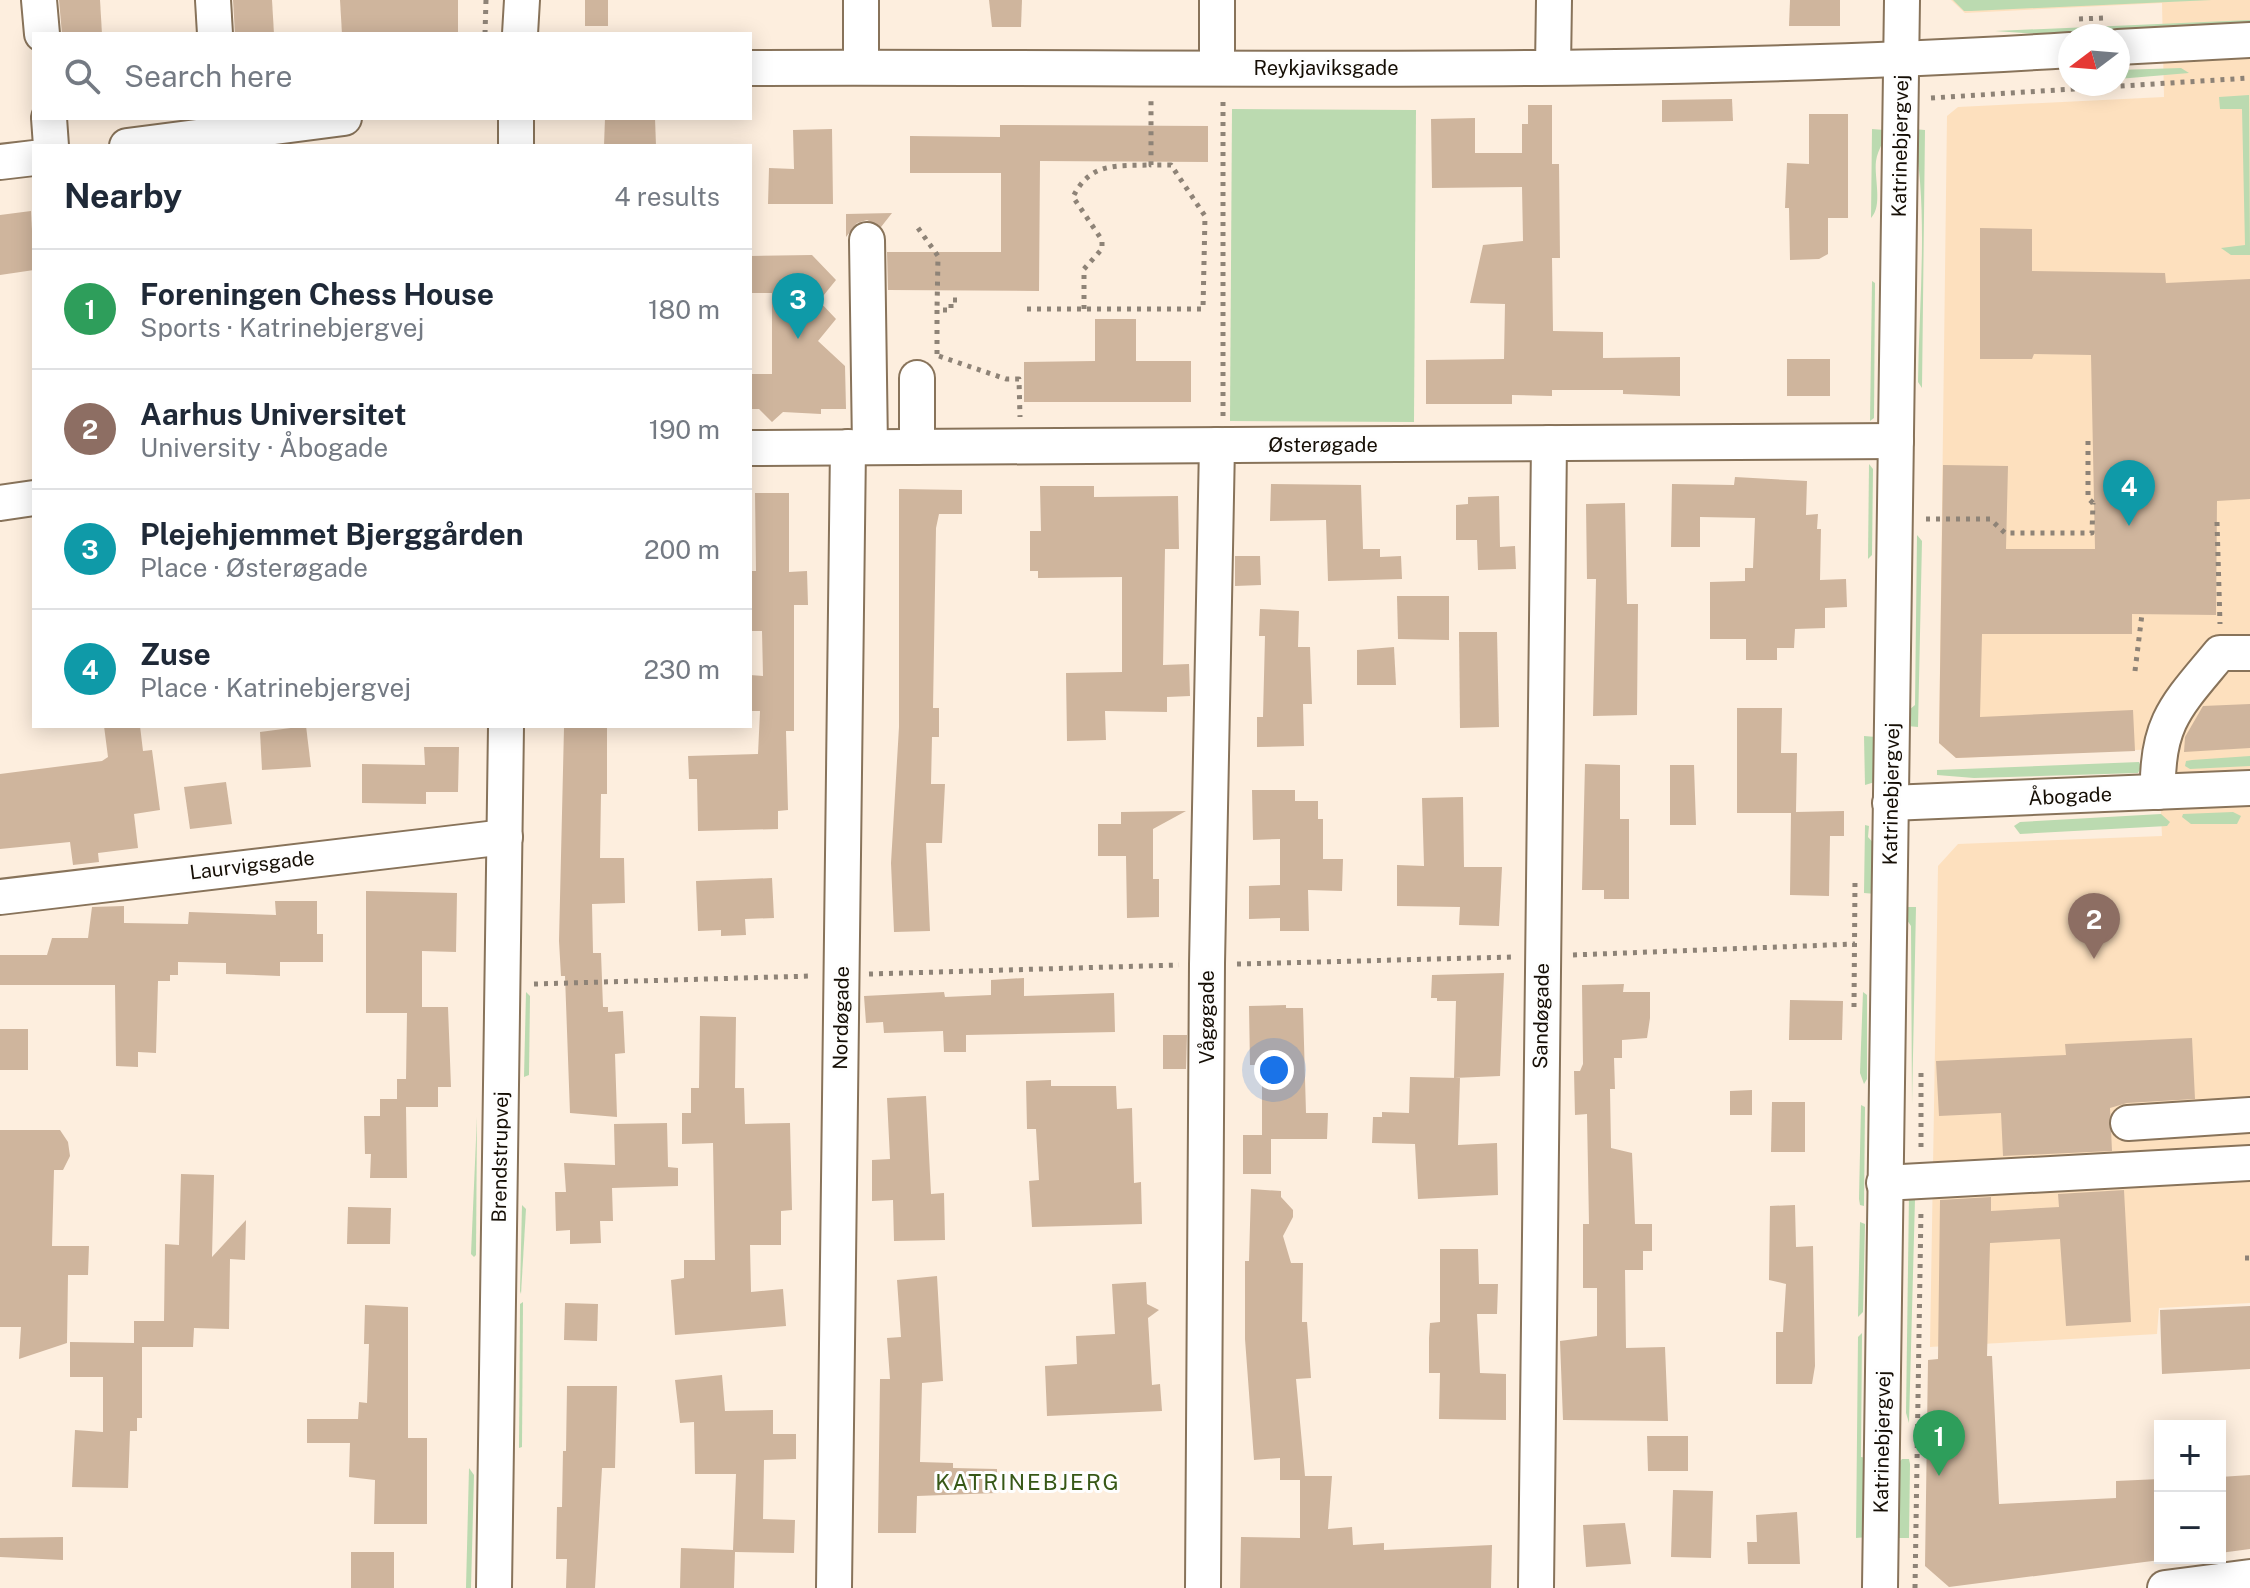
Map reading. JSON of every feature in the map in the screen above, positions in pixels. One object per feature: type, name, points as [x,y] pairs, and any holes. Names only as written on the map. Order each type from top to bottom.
[{"type":"street","points":[[39,0],[42,32]]},
{"type":"street","points":[[213,0],[215,32]]},
{"type":"street","points":[[520,32],[522,0]]},
{"type":"street","points":[[861,0],[861,67]]},
{"type":"street","points":[[1217,0],[1220,69]]},
{"type":"street","points":[[1553,67],[1554,0]]},
{"type":"street","name":"Katrinebjergvej","points":[[1880,1588],[1902,0]]},
{"type":"street","points":[[2130,46],[2250,40]]},
{"type":"street","name":"Reykjaviksgade","points":[[752,68],[1553,67],[1902,60],[2058,51]]},
{"type":"street","points":[[49,120],[51,144]]},
{"type":"street","points":[[136,144],[221,126],[313,120]]},
{"type":"street","points":[[516,120],[516,144]]},
{"type":"street","points":[[0,162],[32,158]]},
{"type":"street","name":"Nordøgade","points":[[834,1588],[859,447],[867,240]]},
{"type":"street","points":[[917,447],[927,367]]},
{"type":"street","name":"Østerøgade","points":[[752,448],[1896,441]]},
{"type":"street","name":"Sandøgade","points":[[1536,1588],[1549,443]]},
{"type":"street","name":"Vågøgade","points":[[1203,1588],[1207,980],[1220,445]]},
{"type":"street","points":[[0,503],[32,498]]},
{"type":"street","points":[[2158,792],[2157,755],[2173,710],[2235,653]]},
{"type":"street","name":"Brendstrupvej","points":[[494,1588],[506,728]]},
{"type":"street","name":"Åbogade","points":[[1890,803],[2250,788]]},
{"type":"street","name":"Laurvigsgade","points":[[0,897],[411,845],[505,837]]},
{"type":"street","points":[[2128,1123],[2250,1115]]},
{"type":"street","points":[[1884,1183],[2250,1163]]},
{"type":"street","points":[[2165,1588],[2250,1577]]},
{"type":"path","points":[[485,32],[486,0]]},
{"type":"path","points":[[1151,165],[1152,66]]},
{"type":"path","points":[[1220,69],[1220,445]]},
{"type":"path","points":[[1901,98],[2250,78]]},
{"type":"path","points":[[1027,309],[1084,309],[1203,309],[1205,216],[1171,165],[1106,166],[1081,180],[1073,197],[1102,240],[1102,249],[1084,269],[1084,309]]},
{"type":"path","points":[[918,228],[938,256],[937,310],[927,367],[1019,379]]},
{"type":"path","points":[[937,310],[951,310],[951,300],[961,300]]},
{"type":"path","points":[[1926,519],[1990,519],[2005,533],[2092,533],[2094,503],[2088,498],[2088,441]]},
{"type":"path","points":[[2217,522],[2235,653]]},
{"type":"path","points":[[2135,671],[2142,614]]},
{"type":"shaded area","points":[[1951,0],[2250,0],[2250,1303],[2159,1308],[2157,1334],[1930,1347],[1938,866],[1958,844],[2162,836],[2158,749],[1956,758],[1939,743],[1947,116],[1958,107],[2164,97],[2162,3],[1965,13]]},
{"type":"green space","points":[[1953,0],[2212,0],[1964,11]]},
{"type":"green space","points":[[2250,20],[2250,27],[2130,33],[2130,25]]},
{"type":"green space","points":[[2058,28],[2058,35],[1995,31]]},
{"type":"green space","points":[[2181,68],[2189,73],[2130,78],[2130,70]]},
{"type":"green space","points":[[2249,95],[2250,255],[2231,255],[2221,248],[2245,245],[2242,109],[2220,109],[2219,97]]},
{"type":"green space","points":[[1232,109],[1416,110],[1414,422],[1230,421]]},
{"type":"green space","points":[[1872,129],[1884,130],[1884,135],[1876,161],[1877,206],[1871,218]]},
{"type":"green space","points":[[1913,129],[1925,130],[1922,388],[1918,382],[1921,191]]},
{"type":"green space","points":[[1872,281],[1875,283],[1874,418],[1870,421]]},
{"type":"green space","points":[[1869,464],[1873,469],[1872,555],[1868,559]]},
{"type":"green space","points":[[1917,535],[1922,541],[1918,727],[1907,726],[1909,710],[1915,705]]},
{"type":"green space","points":[[1864,736],[1876,737],[1875,782],[1865,785]]},
{"type":"green space","points":[[2250,756],[2250,766],[2190,769],[2185,766],[2186,761],[2192,760]]},
{"type":"green space","points":[[2139,762],[2141,767],[2138,773],[1974,778],[1937,775],[1937,770]]},
{"type":"green space","points":[[2233,812],[2241,816],[2237,824],[2191,824],[2182,817],[2183,814]]},
{"type":"green space","points":[[2161,814],[2170,822],[2167,826],[2020,834],[2014,826],[2020,822]]},
{"type":"green space","points":[[1865,825],[1869,826],[1868,837],[1876,846],[1876,894],[1864,893]]},
{"type":"green space","points":[[1905,907],[1916,907],[1912,1105],[1911,926],[1903,914]]},
{"type":"green space","points":[[526,992],[530,996],[529,1075],[524,1077]]},
{"type":"green space","points":[[1863,992],[1867,995],[1867,1079],[1864,1084],[1860,1073]]},
{"type":"green space","points":[[1861,1105],[1865,1107],[1864,1206],[1860,1205],[1859,1199]]},
{"type":"green space","points":[[477,1117],[476,1255],[474,1257],[471,1254]]},
{"type":"green space","points":[[1909,1195],[1915,1199],[1909,1423],[1906,1413]]},
{"type":"green space","points":[[522,1205],[526,1209],[521,1294],[520,1291]]},
{"type":"green space","points":[[1860,1222],[1865,1224],[1863,1312],[1858,1317]]},
{"type":"green space","points":[[523,1302],[522,1447],[519,1448],[520,1304]]},
{"type":"green space","points":[[1862,1333],[1861,1457],[1867,1458],[1868,1537],[1856,1538],[1858,1337]]},
{"type":"green space","points":[[1902,1459],[1909,1459],[1910,1464],[1909,1538],[1897,1538],[1898,1464]]},
{"type":"green space","points":[[469,1468],[474,1475],[471,1588],[466,1588]]},
{"type":"building","points":[[59,0],[100,0],[102,32],[62,32]]},
{"type":"building","points":[[233,0],[272,0],[274,32],[235,32]]},
{"type":"building","points":[[340,0],[458,0],[458,32],[342,32]]},
{"type":"building","points":[[585,0],[608,0],[608,26],[585,26]]},
{"type":"building","points":[[989,0],[1022,0],[1021,27],[992,27]]},
{"type":"building","points":[[1790,0],[1840,0],[1840,26],[1789,26]]},
{"type":"building","points":[[1732,99],[1733,121],[1662,122],[1662,100]]},
{"type":"building","points":[[1528,105],[1552,105],[1552,164],[1559,164],[1560,258],[1552,258],[1553,331],[1603,332],[1603,358],[1680,357],[1680,396],[1623,394],[1623,390],[1552,390],[1552,396],[1512,395],[1512,404],[1426,404],[1426,360],[1504,359],[1505,304],[1470,303],[1483,245],[1523,241],[1522,187],[1432,188],[1431,119],[1475,118],[1475,153],[1522,153],[1522,124],[1528,124]]},
{"type":"building","points":[[1809,114],[1848,114],[1848,218],[1828,218],[1828,254],[1819,259],[1790,260],[1789,208],[1785,208],[1787,163],[1809,164]]},
{"type":"building","points":[[605,120],[655,120],[656,144],[604,144]]},
{"type":"building","points":[[1000,125],[1208,126],[1208,162],[1040,161],[1039,291],[888,290],[887,252],[1001,252],[1001,173],[910,173],[910,136],[1000,137]]},
{"type":"building","points":[[832,129],[833,204],[768,204],[769,168],[794,169],[793,130]]},
{"type":"building","points":[[31,211],[32,270],[0,275],[0,215]]},
{"type":"building","points":[[892,213],[881,227],[867,220],[857,223],[846,237],[846,214]]},
{"type":"building","points":[[1980,228],[2032,229],[2032,271],[2165,273],[2166,283],[2250,279],[2250,499],[2217,501],[2216,615],[2132,614],[2132,634],[1982,634],[1980,717],[2133,710],[2135,751],[1956,758],[1939,743],[1943,465],[2008,466],[2006,549],[2095,549],[2091,355],[2034,354],[2032,359],[1980,359]]},
{"type":"building","points":[[812,255],[836,280],[819,301],[836,319],[818,341],[845,366],[846,409],[821,409],[821,414],[783,412],[772,422],[759,409],[752,409],[752,374],[772,374],[772,293],[752,293],[752,256]]},
{"type":"building","points":[[1095,319],[1136,319],[1136,361],[1191,361],[1191,402],[1024,402],[1024,362],[1095,361]]},
{"type":"building","points":[[1787,359],[1830,359],[1830,396],[1787,396]]},
{"type":"building","points":[[1735,477],[1807,481],[1806,515],[1818,514],[1817,529],[1821,529],[1820,580],[1846,579],[1847,607],[1825,608],[1825,628],[1795,629],[1794,648],[1777,648],[1777,660],[1746,660],[1746,639],[1710,639],[1710,582],[1745,581],[1745,568],[1753,568],[1755,518],[1700,517],[1700,547],[1671,547],[1672,484],[1734,485]]},
{"type":"building","points":[[1271,484],[1361,485],[1363,549],[1380,549],[1380,557],[1401,556],[1402,579],[1328,581],[1326,520],[1270,521]]},
{"type":"building","points":[[1040,486],[1094,486],[1094,497],[1178,496],[1179,549],[1165,549],[1163,665],[1189,664],[1190,696],[1167,697],[1167,712],[1105,711],[1106,740],[1067,741],[1066,673],[1122,672],[1122,577],[1038,578],[1038,571],[1030,571],[1030,531],[1041,531]]},
{"type":"building","points":[[899,489],[962,490],[962,514],[939,514],[936,528],[933,708],[939,708],[939,737],[932,737],[931,784],[945,784],[942,843],[926,843],[930,931],[894,932],[891,863],[899,727]]},
{"type":"building","points":[[755,493],[789,493],[789,572],[807,571],[808,605],[794,605],[794,731],[786,731],[788,810],[778,811],[778,829],[698,831],[697,779],[689,779],[688,756],[758,754],[760,711],[752,711],[752,675],[763,676],[762,631],[752,631],[752,571],[756,571]]},
{"type":"building","points":[[1499,496],[1500,547],[1515,546],[1516,569],[1478,570],[1477,540],[1456,540],[1456,505],[1468,504],[1468,497]]},
{"type":"building","points":[[1625,503],[1627,604],[1638,604],[1637,715],[1593,716],[1596,579],[1587,579],[1586,504]]},
{"type":"building","points":[[1235,556],[1260,556],[1261,585],[1235,586]]},
{"type":"building","points":[[1397,596],[1449,596],[1449,640],[1398,639]]},
{"type":"building","points":[[1260,609],[1299,611],[1298,647],[1310,647],[1312,704],[1303,704],[1304,746],[1257,747],[1257,717],[1263,717],[1265,636],[1259,636]]},
{"type":"building","points":[[1459,632],[1497,632],[1499,727],[1460,728]]},
{"type":"building","points":[[1394,647],[1396,685],[1357,685],[1357,650]]},
{"type":"building","points":[[2250,704],[2250,748],[2184,752],[2185,737],[2203,706]]},
{"type":"building","points":[[1737,708],[1782,708],[1781,753],[1797,753],[1796,812],[1844,811],[1844,836],[1830,836],[1829,896],[1790,895],[1791,813],[1737,813]]},
{"type":"building","points":[[104,728],[140,728],[143,751],[152,750],[160,810],[134,814],[138,848],[98,853],[99,862],[73,865],[70,842],[0,849],[0,774],[102,761],[108,757]]},
{"type":"building","points":[[306,728],[311,767],[262,770],[260,732]]},
{"type":"building","points":[[564,728],[607,728],[607,794],[601,794],[600,858],[624,858],[625,903],[592,904],[593,953],[601,953],[603,1007],[608,1007],[608,1012],[623,1011],[625,1053],[615,1054],[617,1117],[570,1113],[565,976],[561,976],[559,941]]},
{"type":"building","points":[[424,747],[459,747],[458,792],[426,792],[426,804],[362,803],[362,764],[425,765]]},
{"type":"building","points":[[1585,764],[1620,765],[1620,819],[1629,819],[1629,899],[1604,899],[1604,890],[1582,890]]},
{"type":"building","points":[[1670,765],[1694,765],[1696,825],[1670,825]]},
{"type":"building","points":[[226,782],[232,824],[190,829],[184,787]]},
{"type":"building","points":[[1252,790],[1295,790],[1295,801],[1318,801],[1318,819],[1323,819],[1323,859],[1343,859],[1342,891],[1308,890],[1309,931],[1280,931],[1280,918],[1249,919],[1249,886],[1280,885],[1280,839],[1253,840]]},
{"type":"building","points":[[1463,797],[1464,867],[1502,867],[1499,926],[1459,925],[1460,907],[1397,906],[1397,865],[1424,866],[1422,798]]},
{"type":"building","points":[[1186,811],[1153,829],[1153,879],[1159,879],[1159,917],[1127,918],[1126,856],[1098,856],[1098,824],[1121,824],[1121,812]]},
{"type":"building","points":[[772,878],[774,918],[745,919],[746,935],[721,936],[721,930],[698,931],[696,881]]},
{"type":"building","points":[[366,891],[457,893],[456,952],[422,951],[422,1007],[448,1007],[451,1087],[438,1087],[438,1107],[406,1107],[407,1178],[370,1178],[371,1154],[365,1154],[364,1116],[380,1116],[380,1099],[397,1099],[397,1079],[406,1079],[407,1013],[366,1013]]},
{"type":"building","points":[[275,901],[317,901],[317,934],[323,934],[323,962],[280,962],[280,976],[226,974],[226,963],[178,962],[178,975],[170,975],[170,981],[158,981],[156,1053],[138,1052],[138,1067],[116,1066],[115,985],[0,985],[0,955],[47,955],[52,938],[88,938],[92,907],[124,906],[124,923],[188,924],[189,912],[276,915]]},
{"type":"building","points":[[1504,973],[1500,1076],[1454,1078],[1456,1001],[1431,998],[1432,975]]},
{"type":"building","points":[[1024,978],[1024,996],[1114,993],[1115,1032],[966,1035],[966,1052],[944,1052],[943,1031],[884,1033],[883,1022],[866,1023],[864,996],[944,992],[945,997],[991,995],[991,980]]},
{"type":"building","points":[[1624,984],[1623,992],[1650,992],[1650,1018],[1647,1038],[1622,1040],[1622,1058],[1614,1058],[1615,1089],[1610,1089],[1611,1148],[1632,1153],[1635,1224],[1652,1224],[1652,1251],[1643,1251],[1643,1270],[1625,1270],[1626,1348],[1665,1347],[1668,1421],[1563,1420],[1560,1341],[1597,1336],[1597,1288],[1583,1288],[1583,1224],[1589,1224],[1587,1114],[1575,1115],[1574,1071],[1580,1071],[1583,1064],[1582,985]]},
{"type":"building","points":[[1790,1000],[1843,1001],[1842,1040],[1789,1040]]},
{"type":"building","points":[[1286,1005],[1286,1008],[1303,1008],[1306,1113],[1328,1113],[1327,1139],[1271,1139],[1271,1174],[1243,1174],[1243,1135],[1262,1135],[1262,1065],[1250,1065],[1249,1006]]},
{"type":"building","points":[[700,1016],[736,1017],[735,1088],[744,1088],[745,1124],[790,1123],[792,1210],[781,1211],[781,1245],[750,1245],[751,1292],[783,1289],[786,1326],[675,1335],[671,1280],[684,1278],[684,1260],[715,1260],[713,1143],[682,1144],[682,1113],[691,1113],[691,1088],[699,1088]]},
{"type":"building","points":[[0,1029],[28,1029],[28,1070],[0,1070]]},
{"type":"building","points":[[1163,1035],[1187,1035],[1186,1069],[1163,1069]]},
{"type":"building","points":[[2192,1038],[2195,1099],[2127,1103],[2110,1108],[2112,1151],[2003,1156],[2001,1113],[1939,1116],[1936,1061],[2066,1055],[2065,1044]]},
{"type":"building","points":[[1410,1077],[1460,1078],[1458,1145],[1497,1143],[1498,1195],[1418,1199],[1415,1144],[1372,1143],[1373,1117],[1382,1117],[1382,1112],[1409,1113]]},
{"type":"building","points":[[1051,1080],[1051,1086],[1116,1086],[1117,1109],[1132,1108],[1134,1183],[1141,1182],[1142,1224],[1032,1227],[1029,1181],[1039,1180],[1036,1129],[1027,1129],[1026,1081]]},
{"type":"building","points":[[1752,1090],[1752,1115],[1730,1115],[1730,1091]]},
{"type":"building","points":[[926,1096],[931,1194],[944,1193],[945,1240],[894,1241],[893,1200],[872,1201],[872,1160],[890,1159],[887,1098]]},
{"type":"building","points":[[1772,1102],[1805,1102],[1805,1152],[1771,1152]]},
{"type":"building","points":[[667,1123],[668,1167],[678,1168],[678,1186],[612,1188],[613,1221],[600,1221],[601,1243],[570,1244],[570,1230],[556,1231],[555,1192],[566,1192],[564,1163],[615,1165],[614,1124]]},
{"type":"building","points":[[0,1130],[60,1130],[68,1142],[70,1156],[63,1170],[54,1170],[52,1246],[89,1246],[88,1275],[68,1275],[67,1343],[19,1359],[21,1327],[0,1327]]},
{"type":"building","points":[[181,1174],[214,1175],[212,1257],[246,1220],[245,1260],[230,1259],[229,1329],[194,1328],[193,1347],[142,1347],[142,1418],[137,1418],[137,1431],[130,1431],[128,1488],[72,1487],[75,1430],[103,1432],[103,1377],[70,1377],[70,1342],[134,1343],[134,1321],[164,1321],[165,1244],[179,1245]]},
{"type":"building","points":[[1251,1189],[1281,1191],[1281,1197],[1293,1210],[1293,1217],[1283,1236],[1291,1263],[1303,1263],[1302,1322],[1307,1322],[1311,1378],[1296,1379],[1305,1476],[1332,1476],[1328,1529],[1352,1527],[1353,1545],[1384,1543],[1384,1550],[1492,1545],[1491,1588],[1240,1588],[1241,1537],[1300,1538],[1300,1480],[1280,1480],[1280,1458],[1254,1460],[1245,1339],[1245,1261],[1249,1261]]},
{"type":"building","points":[[2124,1190],[2131,1322],[2066,1326],[2060,1239],[1990,1243],[1987,1356],[1992,1356],[1999,1504],[2116,1498],[2116,1481],[2154,1479],[2154,1561],[1949,1587],[1925,1566],[1928,1360],[1938,1359],[1940,1200],[1991,1197],[1991,1211],[2059,1207],[2058,1194]]},
{"type":"building","points":[[1795,1205],[1796,1247],[1813,1246],[1815,1366],[1812,1384],[1776,1384],[1776,1332],[1783,1332],[1786,1284],[1769,1280],[1770,1206]]},
{"type":"building","points":[[348,1207],[391,1208],[390,1244],[347,1244]]},
{"type":"building","points":[[1440,1249],[1478,1249],[1479,1284],[1498,1284],[1497,1314],[1477,1314],[1480,1373],[1506,1374],[1506,1420],[1439,1419],[1440,1373],[1429,1373],[1429,1338],[1430,1323],[1440,1322]]},
{"type":"building","points":[[937,1276],[943,1381],[922,1383],[920,1462],[953,1463],[953,1468],[997,1469],[997,1493],[917,1496],[916,1533],[878,1533],[880,1379],[890,1379],[887,1338],[901,1337],[897,1280]]},
{"type":"building","points":[[1146,1282],[1147,1304],[1159,1310],[1148,1318],[1152,1385],[1160,1384],[1162,1411],[1047,1416],[1045,1366],[1077,1364],[1076,1336],[1115,1334],[1112,1284]]},
{"type":"building","points":[[565,1303],[598,1304],[597,1341],[564,1340]]},
{"type":"building","points":[[365,1305],[408,1307],[408,1438],[427,1438],[427,1524],[374,1524],[375,1480],[349,1477],[350,1443],[307,1443],[307,1419],[358,1419],[359,1402],[367,1403],[369,1344],[364,1344]]},
{"type":"building","points":[[2250,1306],[2250,1369],[2162,1374],[2160,1310]]},
{"type":"building","points":[[722,1375],[725,1411],[773,1410],[773,1434],[796,1434],[796,1459],[764,1460],[763,1519],[795,1520],[794,1553],[735,1552],[734,1588],[680,1588],[681,1548],[733,1550],[736,1474],[695,1474],[694,1422],[680,1423],[675,1380]]},
{"type":"building","points":[[567,1386],[617,1386],[615,1468],[602,1468],[595,1588],[566,1588],[567,1559],[556,1559],[557,1507],[562,1507],[563,1451],[566,1451]]},
{"type":"building","points":[[1647,1436],[1688,1436],[1688,1471],[1648,1471]]},
{"type":"building","points":[[2250,1475],[2250,1549],[2226,1552],[2226,1477]]},
{"type":"building","points":[[1673,1490],[1713,1491],[1711,1558],[1671,1557]]},
{"type":"building","points":[[1797,1512],[1800,1564],[1748,1564],[1747,1542],[1757,1542],[1756,1515]]},
{"type":"building","points":[[1625,1523],[1631,1564],[1586,1567],[1583,1525]]},
{"type":"building","points":[[63,1537],[63,1560],[0,1557],[0,1538]]},
{"type":"building","points":[[351,1552],[394,1552],[394,1588],[351,1588]]},
{"type":"place","name":"Plejehjemmet Bjerggården","points":[[798,339]]},
{"type":"place","name":"Zuse","points":[[2129,526]]},
{"type":"place","name":"Aarhus Universitet","points":[[2094,959]]},
{"type":"place","name":"Foreningen Chess House","points":[[1939,1476]]},
{"type":"district","name":"KATRINEBJERG","points":[[1028,1482]]}]
